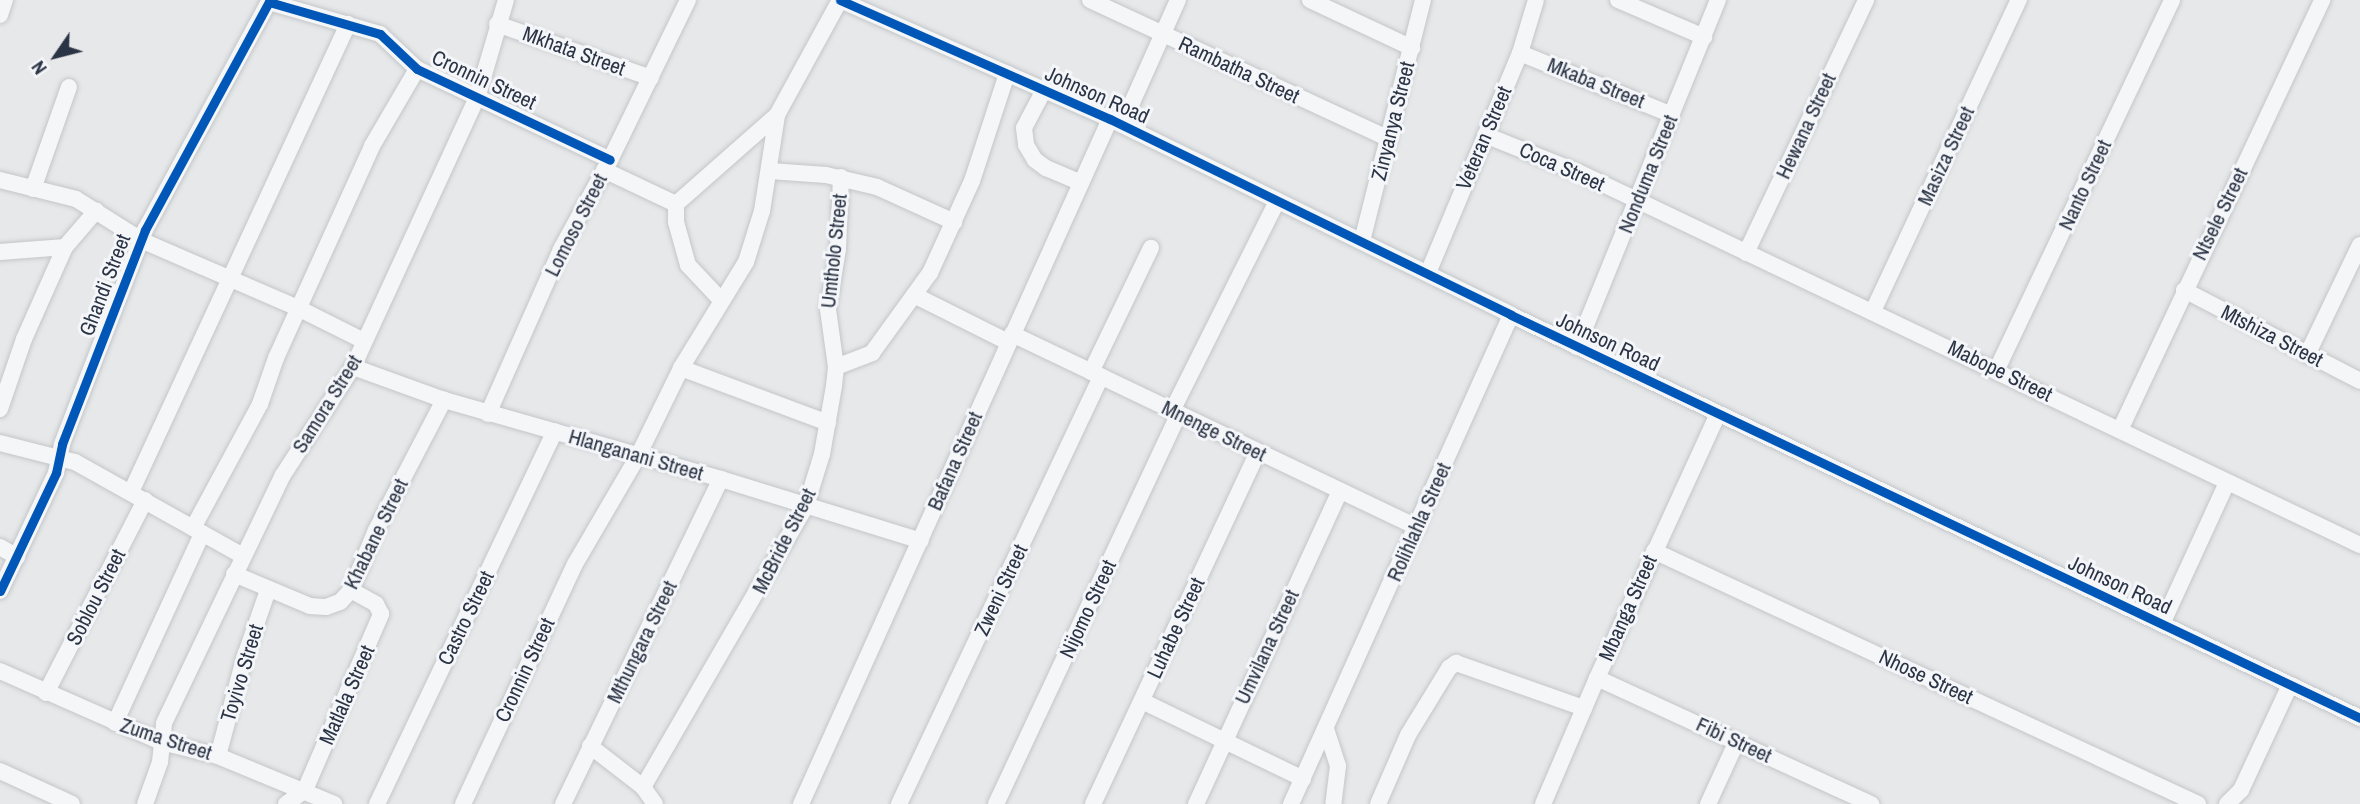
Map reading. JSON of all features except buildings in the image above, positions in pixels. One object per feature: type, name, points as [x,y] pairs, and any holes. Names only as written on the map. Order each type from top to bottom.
[{"type":"street","points":[[0,15],[5,0]]},
{"type":"street","name":"Samora Street","points":[[145,804],[160,762],[164,723],[283,475],[353,367],[478,95],[506,0]]},
{"type":"street","name":"Lomoso Street","points":[[488,414],[561,248],[607,165],[688,0]]},
{"type":"street","points":[[721,300],[688,265],[676,222],[676,204],[777,115],[796,85],[840,0]]},
{"type":"street","name":"Johnson Road","points":[[840,0],[1116,122],[1577,347],[2360,718]]},
{"type":"street","name":"Rambatha Street","points":[[1090,0],[1389,138]]},
{"type":"street","name":"Bafana Street","points":[[801,804],[1081,183],[1116,122],[1178,0]]},
{"type":"street","points":[[1310,0],[1412,48]]},
{"type":"street","name":"Zinyanya Street","points":[[1362,241],[1423,0]]},
{"type":"street","name":"Veteran Street","points":[[1428,273],[1520,53],[1536,0]]},
{"type":"street","points":[[1618,0],[1703,37]]},
{"type":"street","name":"Nonduma Street","points":[[1577,347],[1718,0]]},
{"type":"street","name":"Hewana Street","points":[[1746,253],[1866,0]]},
{"type":"street","name":"Masiza Street","points":[[1873,311],[2019,0]]},
{"type":"street","name":"Nanto Street","points":[[1997,369],[2172,0]]},
{"type":"street","name":"Ntsele Street","points":[[2120,429],[2322,0]]},
{"type":"street","name":"Cronnin Street","points":[[269,2],[385,37],[417,69],[478,95],[676,204]]},
{"type":"street","name":"Ghandi Street","points":[[0,591],[56,473],[62,444],[143,241],[148,222],[269,2]]},
{"type":"street","points":[[131,492],[348,24]]},
{"type":"street","name":"Mkhata Street","points":[[497,24],[650,78]]},
{"type":"street","name":"Mkaba Street","points":[[1520,53],[1672,115]]},
{"type":"street","points":[[115,723],[198,531],[260,404],[298,308],[372,146],[417,69]]},
{"type":"street","points":[[835,367],[872,353],[941,253],[972,181],[1007,74]]},
{"type":"street","points":[[33,189],[69,87]]},
{"type":"street","points":[[1044,90],[1024,128],[1026,145],[1035,160],[1046,168],[1081,183]]},
{"type":"street","name":"Cronnin Street","points":[[463,804],[575,564],[637,458],[681,368],[750,254],[770,170],[777,115]]},
{"type":"street","name":"Coca Street","points":[[1485,135],[1552,160],[1638,201]]},
{"type":"street","points":[[770,170],[841,177],[902,196],[954,222]]},
{"type":"street","name":"Umtholo Street","points":[[835,367],[828,309],[838,249],[841,177]]},
{"type":"street","points":[[0,180],[76,199],[143,241],[298,308],[364,341]]},
{"type":"street","name":"Nijomo Street","points":[[996,804],[1277,201]]},
{"type":"street","name":"Mabope Street","points":[[1638,201],[1997,369],[2227,483],[2360,545]]},
{"type":"street","points":[[0,409],[24,339],[65,247],[96,211]]},
{"type":"street","points":[[2307,355],[2353,278],[2360,245]]},
{"type":"street","points":[[0,252],[65,247]]},
{"type":"street","name":"Zweni Street","points":[[899,804],[1096,374],[1151,247]]},
{"type":"street","name":"Mtshiza Street","points":[[2184,290],[2360,381]]},
{"type":"street","name":"Mnenge Street","points":[[914,295],[1096,374],[1417,527]]},
{"type":"street","name":"Rolihlahla Street","points":[[1291,804],[1511,315]]},
{"type":"street","name":"Hlanganani Street","points":[[353,367],[488,414],[555,431],[637,458],[721,479],[920,541]]},
{"type":"street","name":"McBride Street","points":[[643,787],[806,506],[828,423],[835,367]]},
{"type":"street","points":[[681,368],[828,423]]},
{"type":"street","name":"Khabane Street","points":[[234,574],[296,602],[318,607],[334,605],[351,590],[381,520],[444,400]]},
{"type":"street","name":"Mbanga Street","points":[[1543,804],[1597,678],[1718,414]]},
{"type":"street","name":"Castro Street","points":[[377,804],[555,431]]},
{"type":"street","points":[[0,443],[60,457],[131,492],[243,556]]},
{"type":"street","name":"Luhabe Street","points":[[1093,804],[1258,452]]},
{"type":"street","name":"Mthungara Street","points":[[563,804],[721,479]]},
{"type":"street","points":[[2162,624],[2227,483]]},
{"type":"street","name":"Umvilana Street","points":[[1196,804],[1340,491]]},
{"type":"street","name":"Soblou Street","points":[[46,693],[145,500]]},
{"type":"street","points":[[0,547],[17,557]]},
{"type":"street","name":"Nhose Street","points":[[1654,551],[2198,804]]},
{"type":"street","name":"Toyivo Street","points":[[218,756],[244,659],[268,590]]},
{"type":"street","name":"Matlala Street","points":[[286,804],[304,790],[381,614],[376,604],[351,590]]},
{"type":"street","points":[[1378,804],[1408,735],[1448,668],[1456,663],[1463,663],[1584,708]]},
{"type":"street","name":"Zuma Street","points":[[0,671],[161,742],[218,756],[334,804]]},
{"type":"street","name":"Fibi Street","points":[[1597,678],[1737,741],[1864,803]]},
{"type":"street","points":[[2227,804],[2241,790],[2290,685]]},
{"type":"street","points":[[1142,701],[1303,779]]},
{"type":"street","points":[[1326,729],[1338,766],[1333,804]]},
{"type":"street","points":[[1708,804],[1737,741]]},
{"type":"street","points":[[590,746],[643,787],[655,804]]},
{"type":"street","points":[[0,771],[72,804]]},
{"type":"cycle path","points":[[840,0],[1110,119],[1511,315],[2360,718]]},
{"type":"cycle path","points":[[0,591],[56,473],[62,444],[145,230],[269,2],[380,34],[417,69],[610,160]]}]
